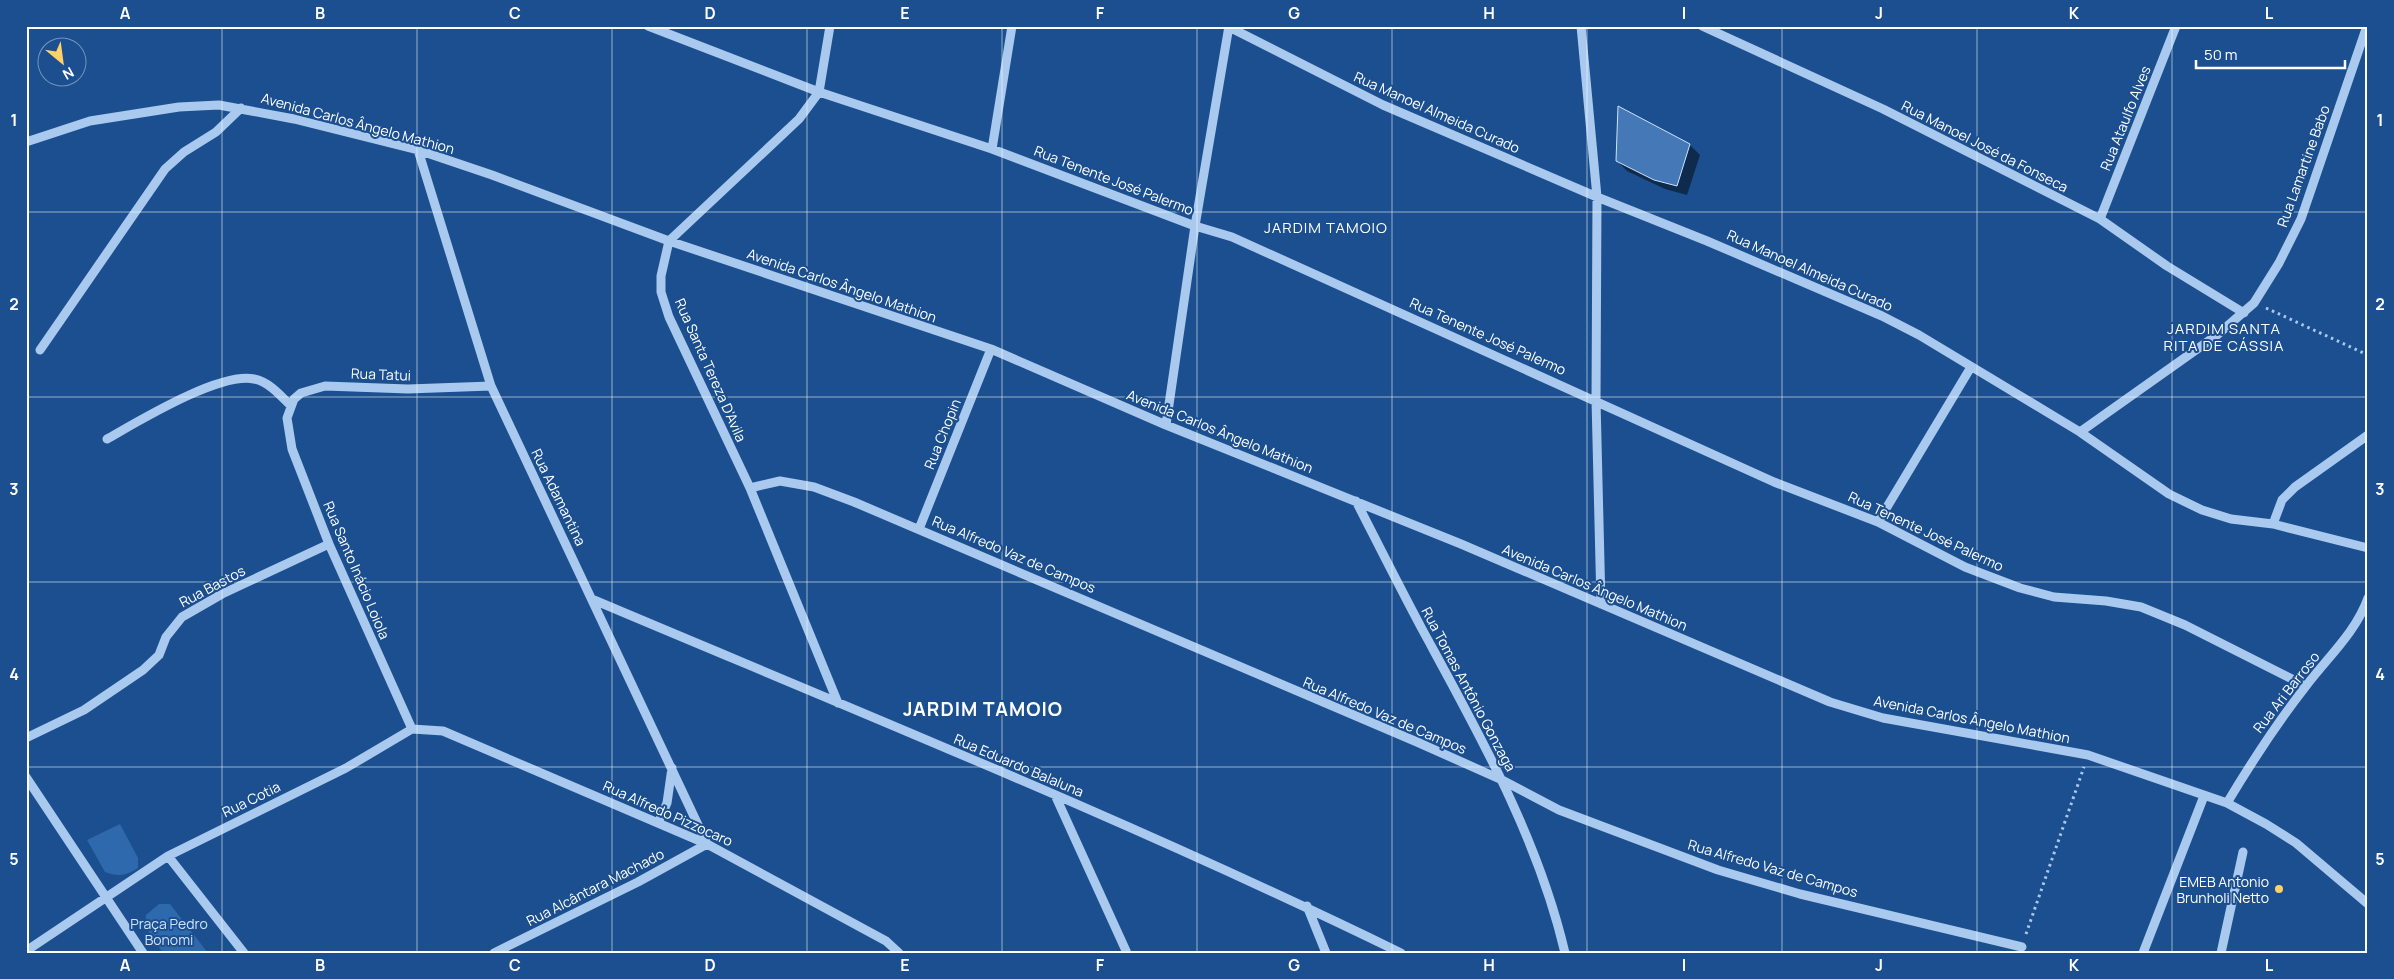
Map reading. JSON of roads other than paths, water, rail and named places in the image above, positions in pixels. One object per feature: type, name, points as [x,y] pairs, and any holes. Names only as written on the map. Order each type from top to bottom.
[{"type":"street","name":"Rua Tenente José Palermo","points":[[648,26],[660,28],[819,92],[992,149],[1195,226],[1232,237],[1774,482],[1878,522],[1965,567],[2020,588],[2054,597],[2106,601],[2141,607],[2185,625],[2306,686]]},
{"type":"street","points":[[669,241],[799,120],[819,92],[830,26]]},
{"type":"street","points":[[992,149],[1012,26]]},
{"type":"street","points":[[1582,26],[1597,198],[1596,400],[1601,604]]},
{"type":"street","name":"Rua Manoel José da Fonseca","points":[[1702,26],[1883,109],[2100,220],[2167,266],[2244,313]]},
{"type":"street","name":"Rua Lamartine Babo","points":[[2080,432],[2217,335],[2254,303],[2280,263],[2301,218],[2367,26]]},
{"type":"street","points":[[1166,425],[1195,226],[1229,27]]},
{"type":"street","name":"Rua Manoel Almeida Curado","points":[[1229,27],[1383,106],[1597,198],[1836,294],[1920,336],[2080,432],[2169,494],[2202,510],[2231,519],[2273,524],[2368,548]]},
{"type":"street","name":"Rua Ataulfo Alves","points":[[2100,220],[2174,27]]},
{"type":"street","name":"Avenida Carlos Ângelo Mathion","points":[[26,142],[90,121],[179,107],[219,105],[294,119],[418,150],[492,175],[669,241],[990,349],[1166,425],[1356,501],[1813,695],[1883,718],[2088,755],[2226,804],[2266,824],[2296,843],[2368,904]]},
{"type":"street","points":[[40,350],[165,169],[184,152],[216,132],[241,108]]},
{"type":"street","name":"Rua Adamantina","points":[[418,150],[491,386],[594,600],[707,844]]},
{"type":"street","name":"Rua Santa Tereza D'Avila","points":[[669,241],[661,292],[669,317],[750,488],[838,703]]},
{"type":"street","name":"Rua Chopin","points":[[919,529],[990,349]]},
{"type":"street","points":[[1878,522],[1971,367]]},
{"type":"street","points":[[107,439],[174,401],[229,380],[254,379],[272,387],[290,405]]},
{"type":"street","name":"Rua Tatui","points":[[290,405],[301,393],[325,386],[408,389],[491,386]]},
{"type":"street","name":"Rua Santo Inácio Loiola","points":[[290,405],[286,418],[292,449],[329,544],[412,729]]},
{"type":"street","points":[[2273,524],[2282,500],[2295,487],[2368,435]]},
{"type":"street","name":"Rua Alfredo Vaz de Campos","points":[[750,488],[780,481],[814,487],[919,529],[1502,780],[1559,810],[1718,870],[1800,894],[2022,946]]},
{"type":"street","name":"Rua Tomas Antônio Gonzaga","points":[[1356,501],[1411,608],[1484,742],[1502,780],[1550,900],[1565,953]]},
{"type":"street","name":"Rua Bastos","points":[[26,738],[84,710],[143,670],[159,655],[166,637],[182,617],[222,594],[329,544]]},
{"type":"street","name":"Rua Ari Barroso","points":[[2226,804],[2256,754],[2306,686],[2342,643],[2358,619],[2368,598]]},
{"type":"street","name":"Rua Eduardo Balaluna","points":[[594,600],[1055,795],[1307,906],[1401,953]]},
{"type":"street","name":"Rua Alfredo Pizzocaro","points":[[412,729],[443,731],[707,844],[886,942],[899,953]]},
{"type":"street","name":"Rua Cotia","points":[[26,951],[104,897],[168,856],[346,768],[412,729]]},
{"type":"street","points":[[659,822],[667,803],[672,768]]},
{"type":"street","points":[[26,777],[143,953]]},
{"type":"street","points":[[1055,795],[1128,953]]},
{"type":"street","points":[[2143,953],[2204,796]]},
{"type":"street","name":"Rua Alcântara Machado","points":[[494,953],[638,882],[707,844]]},
{"type":"street","points":[[2221,953],[2243,852]]},
{"type":"street","points":[[168,856],[244,953]]},
{"type":"street","points":[[1307,906],[1326,953]]},
{"type":"place","name":"EMEB Antonio Brunholi Netto","points":[[2279,889]]},
{"type":"district","name":"JARDIM TAMOIO","points":[[1326,227]]},
{"type":"district","name":"JARDIM SANTA RITA DE CÁSSIA","points":[[2224,336]]},
{"type":"district","name":"JARDIM TAMOIO","points":[[983,709]]},
{"type":"park label","name":"Praça Pedro Bonomi","points":[[169,932]]}]
